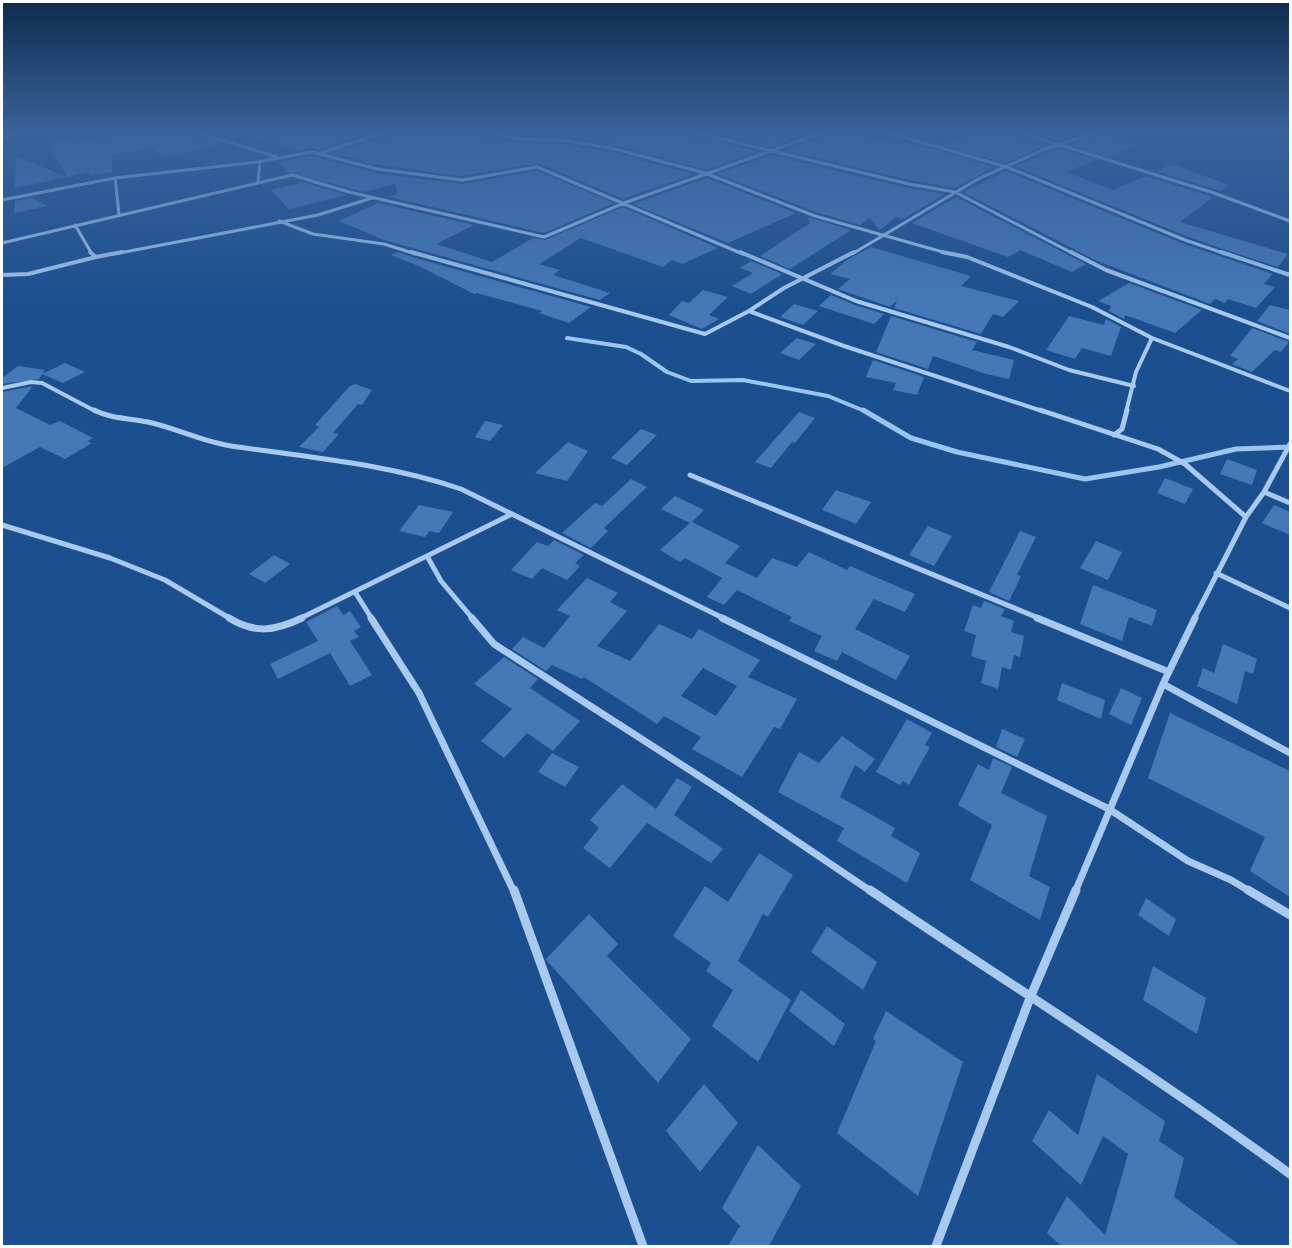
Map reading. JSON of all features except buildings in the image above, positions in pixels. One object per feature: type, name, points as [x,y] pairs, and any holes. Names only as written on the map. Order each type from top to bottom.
[{"type":"street","points":[[2,200],[52,190]]},
{"type":"street","points":[[116,190],[118,214]]},
{"type":"street","points":[[2,243],[222,190]]},
{"type":"street","points":[[344,190],[538,237],[549,236],[624,203],[663,190]]},
{"type":"street","points":[[593,190],[801,280],[856,301],[1009,347],[1069,370],[1134,386]]},
{"type":"street","points":[[748,190],[815,216],[936,251],[967,257],[1092,307],[1152,338],[1290,391]]},
{"type":"street","points":[[946,190],[956,192],[1036,235],[1134,283],[1290,338]]},
{"type":"street","points":[[279,221],[313,234],[397,247],[705,334],[884,235],[918,212],[959,190]]},
{"type":"street","points":[[1064,190],[1185,240],[1290,275]]},
{"type":"street","points":[[1205,190],[1290,221]]},
{"type":"street","points":[[2,275],[28,274],[96,257],[318,214],[375,197]]},
{"type":"street","points":[[75,225],[88,250],[96,257]]},
{"type":"street","points":[[749,311],[844,346],[1175,456],[1246,516]]},
{"type":"street","points":[[1114,435],[1122,429],[1136,372],[1152,338]]},
{"type":"street","points":[[2,388],[31,382],[42,383],[105,416],[155,424],[213,443],[273,450],[316,459],[420,474],[460,489],[1109,809],[1188,861],[1231,880],[1290,915]]},
{"type":"street","points":[[1122,429],[1136,442]]},
{"type":"street","points":[[936,1246],[1030,998],[1163,684],[1246,516],[1264,492],[1290,444]]},
{"type":"street","points":[[690,475],[1169,672]]},
{"type":"street","points":[[1264,492],[1290,503]]},
{"type":"street","points":[[2,525],[110,558],[165,580],[244,627],[254,630],[272,629],[292,622],[512,514]]},
{"type":"street","points":[[427,556],[441,581],[494,644],[727,794],[1030,998],[1196,1105],[1290,1174]]},
{"type":"street","points":[[1216,573],[1290,608]]},
{"type":"street","points":[[355,592],[419,693],[518,899],[643,1246]]},
{"type":"street","points":[[1163,684],[1290,753]]},
{"type":"waterway","points":[[567,338],[626,347],[641,354],[667,372],[691,381],[743,380],[828,396],[865,411]]},
{"type":"waterway","points":[[865,411],[911,438],[957,452],[1085,479],[1159,467],[1236,449],[1290,447]]}]
